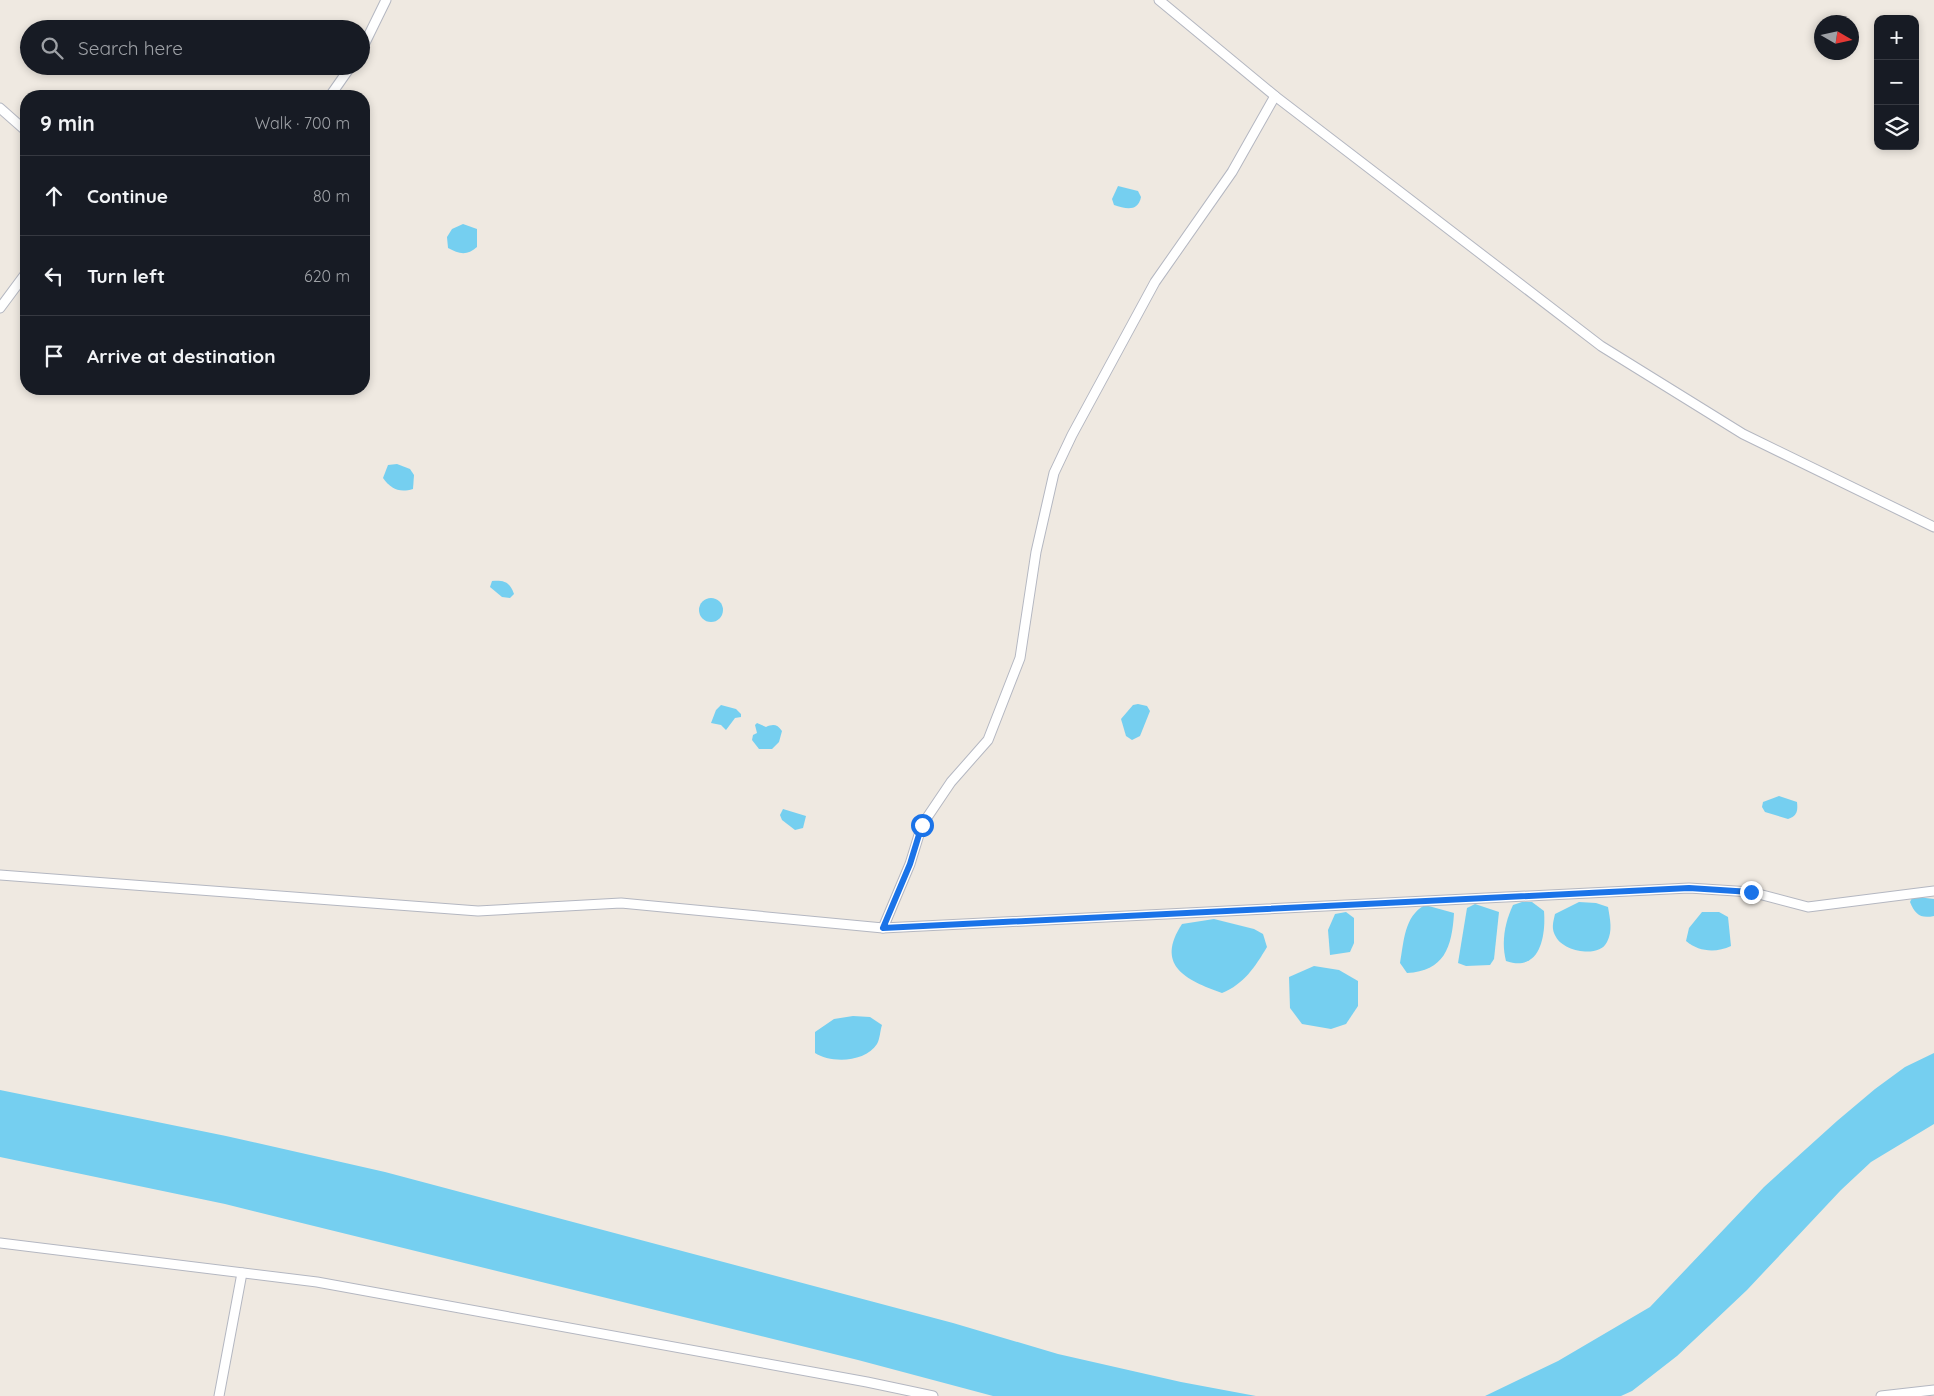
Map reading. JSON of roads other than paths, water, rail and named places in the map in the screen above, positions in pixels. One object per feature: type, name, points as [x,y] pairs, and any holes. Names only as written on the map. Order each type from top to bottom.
[{"type":"street","points":[[370,33],[386,0]]},
{"type":"street","points":[[1159,0],[1275,96],[1601,346],[1743,434],[1934,527]]},
{"type":"street","points":[[334,90],[345,75]]},
{"type":"street","points":[[883,928],[910,864],[922,825],[951,782],[988,740],[1020,658],[1036,552],[1054,473],[1068,443],[1155,282],[1232,172],[1275,96]]},
{"type":"street","points":[[0,108],[20,126]]},
{"type":"street","points":[[0,308],[20,281]]},
{"type":"street","points":[[0,875],[478,911],[621,902],[883,928],[1689,888],[1751,892],[1808,907],[1934,891]]},
{"type":"street","points":[[0,1243],[317,1282],[867,1382],[933,1396]]},
{"type":"street","points":[[218,1396],[242,1273]]},
{"type":"street","points":[[1881,1396],[1934,1390]]},
{"type":"water","points":[[1118,186],[1138,191],[1141,197],[1137,205],[1127,208],[1114,205],[1112,199]]},
{"type":"water","points":[[463,224],[477,229],[477,247],[466,253],[456,252],[448,248],[447,237],[452,229]]},
{"type":"water","points":[[397,464],[410,469],[414,475],[413,489],[404,491],[396,489],[383,478],[388,465]]},
{"type":"water","points":[[492,581],[506,583],[511,587],[514,594],[510,598],[502,597],[490,587]]},
{"type":"water","points":[[711,598],[719,602],[723,610],[719,618],[711,622],[703,618],[699,610],[703,602]]},
{"type":"water","points":[[721,705],[736,709],[741,714],[741,717],[735,718],[726,730],[721,725],[711,723],[716,710]]},
{"type":"water","points":[[1133,705],[1147,706],[1150,711],[1140,736],[1132,740],[1126,736],[1121,719]]},
{"type":"water","points":[[757,723],[766,727],[775,725],[782,731],[779,742],[772,749],[759,749],[752,740],[753,735],[757,733],[755,725]]},
{"type":"water","points":[[1779,796],[1797,802],[1795,815],[1788,819],[1765,812],[1762,807],[1763,802]]},
{"type":"water","points":[[783,809],[806,816],[803,828],[795,830],[782,820],[780,815]]},
{"type":"water","points":[[1912,898],[1934,899],[1934,916],[1925,917],[1919,915],[1914,910],[1910,902]]},
{"type":"water","points":[[1522,902],[1532,902],[1544,911],[1544,931],[1542,941],[1533,957],[1527,962],[1517,963],[1506,961],[1504,939],[1506,925],[1513,905]]},
{"type":"water","points":[[1579,902],[1596,903],[1608,907],[1610,934],[1603,947],[1597,950],[1589,952],[1573,949],[1560,942],[1554,934],[1555,914]]},
{"type":"water","points":[[1475,904],[1499,912],[1494,959],[1490,965],[1466,966],[1458,963],[1467,908]]},
{"type":"water","points":[[1425,905],[1454,913],[1451,937],[1444,955],[1438,962],[1430,968],[1407,973],[1400,963],[1406,930],[1413,916]]},
{"type":"water","points":[[1346,912],[1354,918],[1354,943],[1350,952],[1330,955],[1328,930],[1335,914]]},
{"type":"water","points":[[1702,912],[1719,912],[1728,917],[1731,946],[1719,950],[1708,950],[1691,945],[1686,941],[1689,928]]},
{"type":"water","points":[[1214,919],[1254,929],[1263,934],[1267,947],[1243,980],[1222,993],[1186,976],[1178,969],[1173,960],[1174,938],[1182,924]]},
{"type":"water","points":[[1314,966],[1339,970],[1358,981],[1358,1006],[1346,1024],[1331,1029],[1302,1024],[1290,1008],[1289,977]]},
{"type":"water","points":[[853,1016],[870,1017],[882,1025],[878,1042],[872,1050],[856,1058],[838,1060],[815,1053],[815,1032],[834,1019]]},
{"type":"water","points":[[1934,1053],[1934,1124],[1871,1162],[1841,1190],[1747,1290],[1677,1356],[1632,1391],[1621,1396],[1485,1396],[1558,1361],[1650,1307],[1764,1187],[1837,1121],[1905,1067]]},
{"type":"water","points":[[0,1090],[226,1136],[385,1172],[953,1323],[1058,1354],[1181,1382],[1256,1396],[993,1396],[858,1360],[225,1204],[0,1157]]}]
